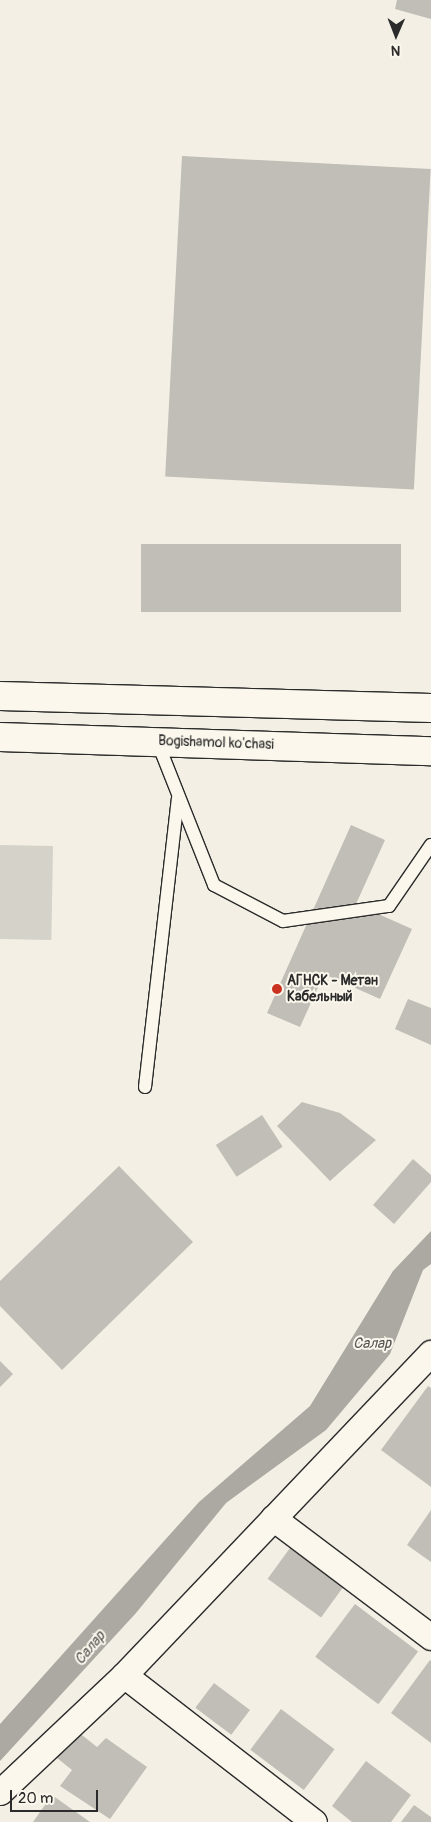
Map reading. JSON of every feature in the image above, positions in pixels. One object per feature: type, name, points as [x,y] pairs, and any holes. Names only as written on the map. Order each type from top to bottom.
[{"type":"main road","points":[[0,696],[431,708]]},
{"type":"main road","points":[[157,741],[159,701]]},
{"type":"main road","name":"Bogishamol ko'chasi","points":[[0,737],[431,751]]},
{"type":"street","points":[[0,1792],[124,1676],[273,1518],[430,1356]]},
{"type":"street","points":[[273,1518],[431,1637]]},
{"type":"street","points":[[124,1676],[314,1822]]},
{"type":"lane","points":[[157,741],[214,885],[284,920],[389,906],[431,845]]},
{"type":"lane","points":[[145,1087],[178,797]]},
{"type":"shaded area","points":[[0,845],[53,846],[51,940],[0,939]]},
{"type":"water","name":"Салар","points":[[431,1231],[431,1264],[423,1270],[390,1354],[326,1430],[226,1503],[136,1613],[0,1761],[0,1724],[199,1502],[310,1406],[393,1271]]},
{"type":"building","points":[[397,0],[431,0],[431,19],[395,9]]},
{"type":"building","points":[[182,156],[431,169],[414,490],[165,477]]},
{"type":"building","points":[[141,544],[401,544],[401,612],[141,612]]},
{"type":"building","points":[[351,825],[385,840],[356,904],[412,929],[380,999],[324,974],[300,1027],[267,1013]]},
{"type":"building","points":[[408,999],[431,1008],[431,1045],[395,1029]]},
{"type":"building","points":[[302,1102],[340,1113],[376,1140],[330,1181],[277,1126]]},
{"type":"building","points":[[262,1115],[283,1147],[237,1177],[216,1145]]},
{"type":"building","points":[[413,1159],[431,1175],[431,1182],[394,1224],[373,1205]]},
{"type":"building","points":[[119,1166],[193,1242],[62,1370],[0,1306],[0,1281]]},
{"type":"building","points":[[0,1361],[13,1374],[0,1387]]},
{"type":"building","points":[[428,1386],[431,1388],[431,1487],[381,1450]]},
{"type":"building","points":[[431,1510],[431,1562],[407,1545]]},
{"type":"building","points":[[290,1548],[343,1587],[321,1618],[268,1579]]},
{"type":"building","points":[[355,1604],[418,1652],[378,1704],[315,1657]]},
{"type":"building","points":[[431,1661],[431,1743],[391,1713]]},
{"type":"building","points":[[214,1683],[250,1710],[231,1735],[195,1708]]},
{"type":"building","points":[[281,1709],[335,1749],[304,1790],[250,1750]]},
{"type":"building","points":[[73,1728],[97,1747],[106,1738],[147,1767],[110,1819],[60,1786],[72,1770],[52,1754]]},
{"type":"building","points":[[366,1761],[411,1795],[391,1822],[352,1822],[332,1806]]},
{"type":"building","points":[[52,1795],[90,1822],[33,1822]]},
{"type":"building","points":[[414,1805],[431,1817],[431,1822],[401,1822]]},
{"type":"place","name":"АГНСК - Метан Кабельный","points":[[277,989]]}]
